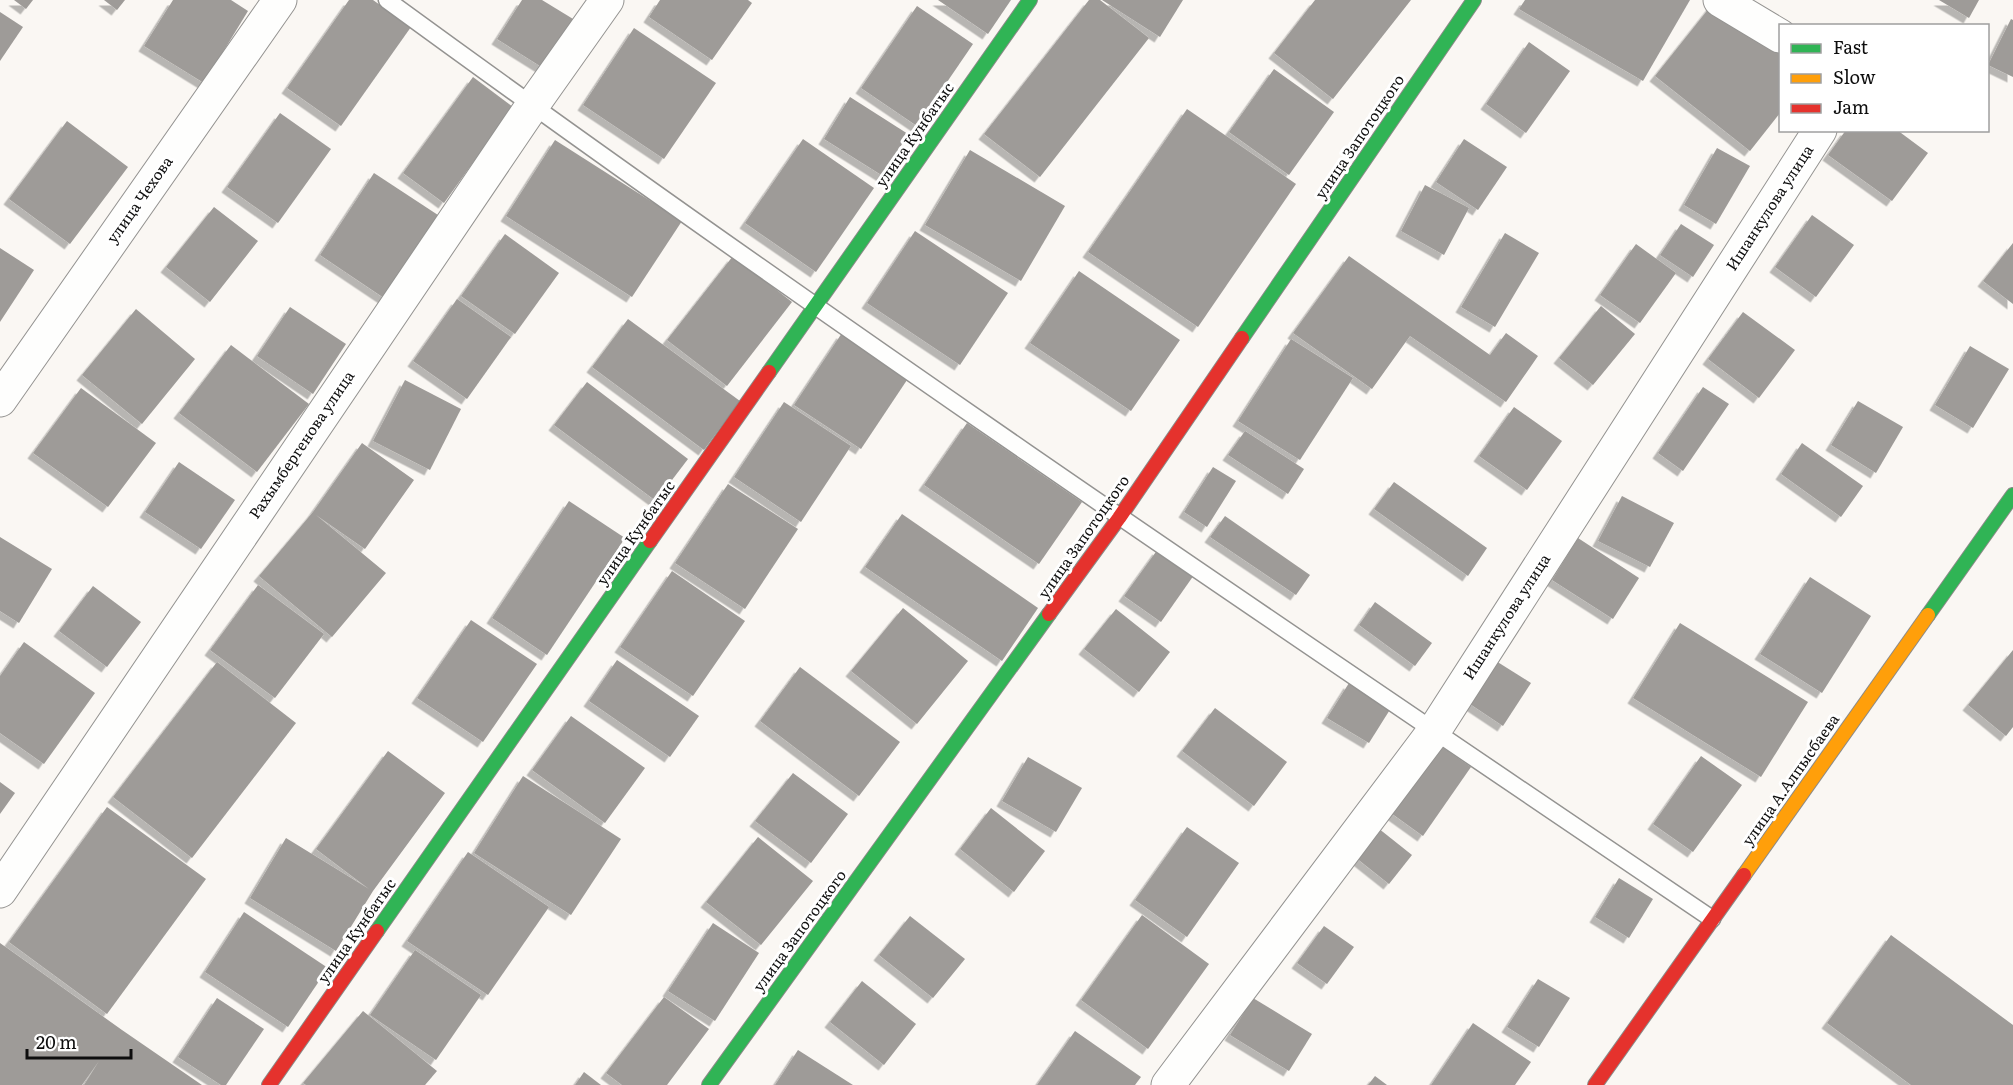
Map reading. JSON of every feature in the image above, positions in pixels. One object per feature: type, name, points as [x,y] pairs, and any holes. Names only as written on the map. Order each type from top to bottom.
[{"type":"street","name":"улица Чехова","points":[[0,400],[280,0]]},
{"type":"street","name":"Рахымбергенова улица","points":[[0,891],[532,106],[608,0]]},
{"type":"street","name":"улица Кунбатыс","points":[[269,1085],[1030,0]]},
{"type":"street","name":"улица Запотоцкого","points":[[710,1085],[1119,518],[1474,0]]},
{"type":"street","points":[[1720,0],[1779,35]]},
{"type":"street","name":"Ишанкулова улица","points":[[1168,1085],[1434,731],[1819,132]]},
{"type":"street","name":"улица А.Алпысбаева","points":[[1595,1085],[2013,495]]},
{"type":"lane","points":[[387,0],[532,106],[1119,518],[1712,920]]},
{"type":"building","points":[[14,0],[33,0],[26,9]]},
{"type":"building","points":[[104,0],[125,0],[117,10]]},
{"type":"building","points":[[173,0],[231,0],[248,11],[204,83],[144,46]]},
{"type":"building","points":[[349,0],[373,0],[411,27],[341,126],[287,88]]},
{"type":"building","points":[[522,0],[542,0],[578,22],[548,71],[497,39]]},
{"type":"building","points":[[660,0],[748,0],[752,3],[712,60],[649,17]]},
{"type":"building","points":[[938,0],[1011,0],[988,34]]},
{"type":"building","points":[[1089,0],[1100,0],[1149,38],[1040,177],[984,134]]},
{"type":"building","points":[[1102,0],[1183,0],[1160,37]]},
{"type":"building","points":[[1315,0],[1411,0],[1333,99],[1274,53]]},
{"type":"building","points":[[1525,0],[1690,0],[1643,81],[1519,9]]},
{"type":"building","points":[[1939,0],[1979,0],[1969,18]]},
{"type":"building","points":[[1714,2],[1779,53],[1779,114],[1750,151],[1655,76]]},
{"type":"building","points":[[917,6],[973,44],[917,126],[861,88]]},
{"type":"building","points":[[0,12],[23,27],[0,61]]},
{"type":"building","points":[[2011,19],[2013,20],[2013,77],[1989,65]]},
{"type":"building","points":[[634,28],[716,83],[664,159],[583,105]]},
{"type":"building","points":[[1529,42],[1570,71],[1526,133],[1486,104]]},
{"type":"building","points":[[1274,69],[1334,112],[1289,175],[1229,132]]},
{"type":"building","points":[[473,77],[513,107],[444,203],[403,173]]},
{"type":"building","points":[[850,97],[908,134],[883,176],[824,139]]},
{"type":"building","points":[[1187,109],[1296,184],[1198,327],[1088,252]]},
{"type":"building","points":[[280,113],[331,149],[278,223],[227,187]]},
{"type":"building","points":[[67,121],[128,167],[70,244],[9,199]]},
{"type":"building","points":[[1845,132],[1900,132],[1928,153],[1892,201],[1828,155]]},
{"type":"building","points":[[803,139],[874,188],[816,272],[745,223]]},
{"type":"building","points":[[1464,139],[1507,167],[1478,210],[1436,182]]},
{"type":"building","points":[[555,140],[682,221],[632,297],[506,216]]},
{"type":"building","points":[[1717,148],[1750,166],[1716,224],[1684,205]]},
{"type":"building","points":[[970,150],[1065,206],[1021,281],[925,225]]},
{"type":"building","points":[[374,173],[441,217],[387,300],[320,255]]},
{"type":"building","points":[[1425,185],[1469,208],[1444,255],[1401,231]]},
{"type":"building","points":[[214,207],[258,241],[210,302],[166,267]]},
{"type":"building","points":[[1812,215],[1854,245],[1816,297],[1775,267]]},
{"type":"building","points":[[1681,224],[1714,245],[1693,277],[1660,255]]},
{"type":"building","points":[[915,231],[1008,293],[960,365],[867,303]]},
{"type":"building","points":[[1505,233],[1539,253],[1495,327],[1461,307]]},
{"type":"building","points":[[505,234],[559,273],[515,334],[461,296]]},
{"type":"building","points":[[2013,243],[2013,304],[1983,281]]},
{"type":"building","points":[[1636,244],[1676,273],[1640,323],[1600,295]]},
{"type":"building","points":[[0,248],[34,270],[0,322]]},
{"type":"building","points":[[733,256],[792,302],[727,386],[667,340]]},
{"type":"building","points":[[1349,256],[1490,355],[1506,333],[1538,356],[1506,402],[1410,336],[1372,389],[1293,333]]},
{"type":"building","points":[[1079,271],[1180,340],[1131,411],[1030,343]]},
{"type":"building","points":[[457,299],[511,337],[467,399],[413,361]]},
{"type":"building","points":[[1601,306],[1635,334],[1593,385],[1559,358]]},
{"type":"building","points":[[290,307],[346,344],[313,394],[257,356]]},
{"type":"building","points":[[136,309],[195,359],[142,424],[82,375]]},
{"type":"building","points":[[1743,312],[1795,350],[1759,398],[1708,359]]},
{"type":"building","points":[[628,319],[740,401],[704,450],[592,367]]},
{"type":"building","points":[[842,333],[909,377],[861,449],[794,405]]},
{"type":"building","points":[[1291,339],[1353,378],[1300,460],[1238,421]]},
{"type":"building","points":[[231,345],[309,404],[257,472],[179,413]]},
{"type":"building","points":[[1970,346],[2009,369],[1973,428],[1935,405]]},
{"type":"building","points":[[405,380],[461,409],[430,470],[373,441]]},
{"type":"building","points":[[587,382],[688,459],[656,501],[554,425]]},
{"type":"building","points":[[1703,387],[1729,404],[1683,471],[1658,453]]},
{"type":"building","points":[[81,388],[156,443],[108,507],[33,453]]},
{"type":"building","points":[[1858,401],[1903,427],[1876,473],[1831,445]]},
{"type":"building","points":[[784,402],[851,446],[801,522],[734,477]]},
{"type":"building","points":[[1514,407],[1562,441],[1527,490],[1479,456]]},
{"type":"building","points":[[967,423],[1082,502],[1039,564],[924,485]]},
{"type":"building","points":[[1245,431],[1304,469],[1288,494],[1228,455]]},
{"type":"building","points":[[362,443],[414,480],[365,549],[316,515],[386,573],[332,637],[259,576],[313,512]]},
{"type":"building","points":[[1802,443],[1863,486],[1841,517],[1781,474]]},
{"type":"building","points":[[179,462],[235,500],[201,549],[145,512]]},
{"type":"building","points":[[1213,467],[1236,481],[1207,527],[1184,512]]},
{"type":"building","points":[[1394,482],[1487,548],[1468,576],[1374,509]]},
{"type":"building","points":[[728,484],[798,529],[745,609],[675,563]]},
{"type":"building","points":[[1622,496],[1674,523],[1650,567],[1598,541]]},
{"type":"building","points":[[569,501],[625,538],[547,655],[492,618]]},
{"type":"building","points":[[902,514],[1038,608],[1002,661],[865,567]]},
{"type":"building","points":[[1225,516],[1310,575],[1296,595],[1210,537]]},
{"type":"building","points":[[0,537],[52,569],[19,623],[0,611]]},
{"type":"building","points":[[1578,538],[1639,578],[1613,619],[1552,580]]},
{"type":"building","points":[[1158,549],[1194,575],[1161,622],[1124,596]]},
{"type":"building","points":[[672,571],[745,621],[693,696],[620,647]]},
{"type":"building","points":[[1810,577],[1871,616],[1822,693],[1760,654]]},
{"type":"building","points":[[258,585],[324,634],[275,698],[210,650]]},
{"type":"building","points":[[93,586],[141,622],[107,667],[59,631]]},
{"type":"building","points":[[1375,602],[1432,643],[1415,666],[1359,625]]},
{"type":"building","points":[[903,608],[968,661],[917,724],[851,671]]},
{"type":"building","points":[[1116,609],[1170,652],[1139,692],[1084,649]]},
{"type":"building","points":[[471,620],[537,664],[483,742],[417,698]]},
{"type":"building","points":[[1680,623],[1808,702],[1761,777],[1633,698]]},
{"type":"building","points":[[24,642],[95,693],[44,764],[0,733],[0,676]]},
{"type":"building","points":[[2013,650],[2013,727],[2006,736],[1968,705]]},
{"type":"building","points":[[1488,656],[1531,683],[1503,726],[1461,698]]},
{"type":"building","points":[[617,660],[699,716],[670,757],[589,701]]},
{"type":"building","points":[[217,662],[296,723],[192,858],[113,797]]},
{"type":"building","points":[[800,667],[900,742],[859,796],[760,721]]},
{"type":"building","points":[[1349,683],[1391,708],[1369,743],[1327,718]]},
{"type":"building","points":[[1215,708],[1287,762],[1254,806],[1182,751]]},
{"type":"building","points":[[571,716],[645,768],[605,823],[532,770]]},
{"type":"building","points":[[1439,745],[1471,767],[1423,836],[1391,813]]},
{"type":"building","points":[[388,751],[445,793],[373,891],[336,951],[250,898],[286,838],[369,889],[316,849]]},
{"type":"building","points":[[1701,756],[1742,785],[1693,852],[1653,824]]},
{"type":"building","points":[[1028,757],[1082,788],[1056,832],[1002,801]]},
{"type":"building","points":[[793,773],[848,814],[811,863],[755,821]]},
{"type":"building","points":[[523,776],[621,839],[571,915],[474,853]]},
{"type":"building","points":[[0,782],[15,793],[0,814]]},
{"type":"building","points":[[107,807],[206,879],[107,1014],[9,942]]},
{"type":"building","points":[[991,808],[1045,851],[1014,892],[960,849]]},
{"type":"building","points":[[1187,827],[1239,863],[1187,937],[1135,900]]},
{"type":"building","points":[[1378,828],[1412,855],[1389,884],[1355,857]]},
{"type":"building","points":[[758,837],[813,881],[761,945],[706,902]]},
{"type":"building","points":[[468,852],[549,907],[488,995],[407,941]]},
{"type":"building","points":[[1619,878],[1653,899],[1629,938],[1595,917]]},
{"type":"building","points":[[244,912],[328,968],[288,1027],[205,972]]},
{"type":"building","points":[[1142,915],[1209,964],[1148,1049],[1081,1000]]},
{"type":"building","points":[[910,916],[965,959],[933,998],[879,955]]},
{"type":"building","points":[[713,923],[759,953],[715,1021],[668,991]]},
{"type":"building","points":[[1324,926],[1354,947],[1327,984],[1297,963]]},
{"type":"building","points":[[1891,935],[2013,1025],[2013,1085],[1911,1085],[1827,1023]]},
{"type":"building","points":[[0,943],[202,1085],[84,1085],[99,1061],[82,1085],[0,1085]]},
{"type":"building","points":[[415,950],[481,995],[436,1060],[370,1015]]},
{"type":"building","points":[[1538,979],[1570,998],[1539,1047],[1507,1027]]},
{"type":"building","points":[[862,981],[916,1024],[884,1065],[830,1022]]},
{"type":"building","points":[[664,997],[709,1029],[667,1085],[622,1085],[606,1073]]},
{"type":"building","points":[[217,998],[264,1029],[226,1085],[221,1085],[178,1057]]},
{"type":"building","points":[[1253,998],[1312,1034],[1289,1071],[1230,1035]]},
{"type":"building","points":[[363,1011],[437,1071],[425,1085],[306,1085],[303,1083]]},
{"type":"building","points":[[1473,1023],[1531,1062],[1515,1085],[1431,1085]]},
{"type":"building","points":[[1075,1031],[1141,1077],[1135,1085],[1037,1085]]},
{"type":"building","points":[[798,1050],[853,1085],[775,1085]]},
{"type":"building","points":[[584,1072],[601,1085],[575,1085]]},
{"type":"building","points":[[1375,1076],[1387,1085],[1368,1085]]},
{"type":"traffic: fast","points":[[769,372],[1030,0]]},
{"type":"traffic: fast","points":[[1242,338],[1474,0]]},
{"type":"traffic: fast","points":[[1928,615],[2013,495]]},
{"type":"traffic: fast","points":[[377,931],[650,541]]},
{"type":"traffic: fast","points":[[709,1085],[1049,614]]},
{"type":"traffic: slow","points":[[1744,875],[1928,615]]},
{"type":"traffic: jam","points":[[1049,614],[1119,518],[1242,338]]},
{"type":"traffic: jam","points":[[650,541],[769,372]]},
{"type":"traffic: jam","points":[[1595,1085],[1744,875]]},
{"type":"traffic: jam","points":[[269,1085],[377,931]]}]
